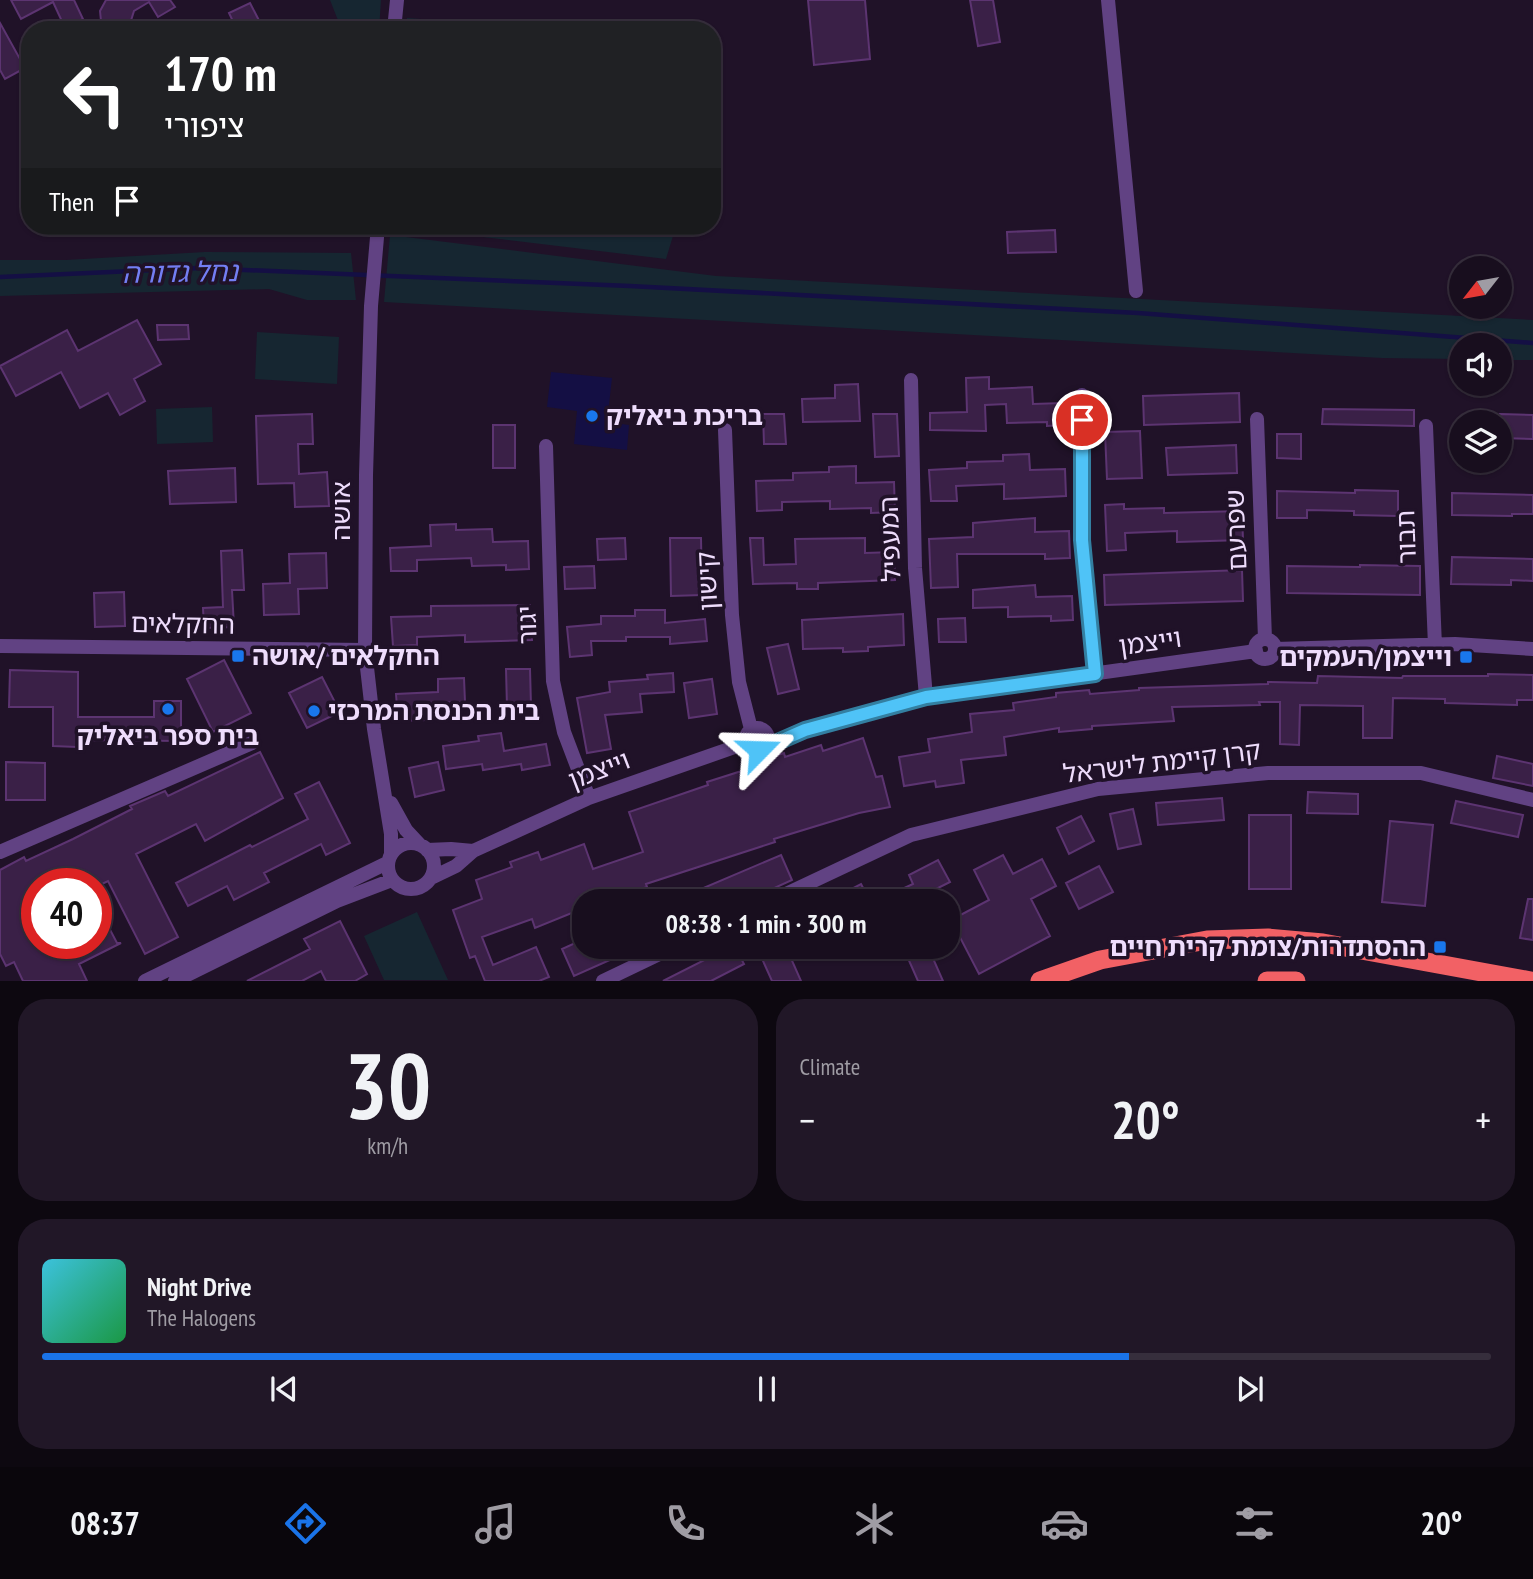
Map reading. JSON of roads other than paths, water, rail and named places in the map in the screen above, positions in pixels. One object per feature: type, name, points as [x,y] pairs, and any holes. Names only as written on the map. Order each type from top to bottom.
[{"type":"highway","points":[[1041,981],[1100,960],[1207,940],[1268,938],[1323,943],[1531,981]]},
{"type":"highway","points":[[1267,981],[1297,981]]},
{"type":"street","points":[[395,21],[397,0]]},
{"type":"street","points":[[1108,0],[1136,291]]},
{"type":"street","name":"אושה","points":[[377,235],[370,306],[365,650],[374,729],[391,834],[389,858]]},
{"type":"street","name":"המעפיל","points":[[911,380],[915,568],[926,697]]},
{"type":"street","points":[[1082,396],[1082,540],[1095,674]]},
{"type":"street","name":"שפרעם","points":[[1256,419],[1265,647]]},
{"type":"street","name":"תבור","points":[[1426,426],[1435,646]]},
{"type":"street","name":"קישון","points":[[725,430],[732,615],[739,682],[757,729]]},
{"type":"street","name":"יגור","points":[[546,446],[553,681],[564,732],[589,798]]},
{"type":"street","name":"וייצמן","points":[[765,746],[805,730],[926,697],[1265,647],[1455,644],[1533,649]]},
{"type":"street","name":"החקלאים","points":[[0,646],[365,650]]},
{"type":"street","points":[[757,729],[768,735],[765,746],[755,750],[746,743],[747,733],[757,729]]},
{"type":"street","name":"וייצמן","points":[[757,729],[805,730]]},
{"type":"street","points":[[0,852],[252,743]]},
{"type":"street","name":"וייצמן","points":[[431,878],[456,866],[473,851],[589,798],[746,743]]},
{"type":"street","name":"קרן קיימת לישראל","points":[[796,889],[911,835],[1098,789],[1268,773],[1421,773],[1533,800]]},
{"type":"street","name":"אושה","points":[[386,794],[406,830],[424,847]]},
{"type":"street","points":[[145,981],[389,858],[405,843],[424,847],[433,861],[431,878],[424,885],[411,889],[397,885],[392,880],[389,858]]},
{"type":"street","name":"וייצמן","points":[[424,847],[473,851]]},
{"type":"street","points":[[175,981],[337,901],[392,880]]},
{"type":"street","points":[[603,981],[649,959]]},
{"type":"waterway","name":"נחל גדורה","points":[[0,277],[199,268],[630,286],[1138,313],[1533,343]]},
{"type":"place","name":"בריכת ביאליק","points":[[592,416]]},
{"type":"place","name":"החקלאים /אושה","points":[[238,656]]},
{"type":"place","name":"וייצמן/העמקים","points":[[1466,657]]},
{"type":"place","name":"בית ספר ביאליק","points":[[168,709]]},
{"type":"place","name":"בית הכנסת המרכזי","points":[[314,711]]},
{"type":"place","name":"ההסתדרות/צומת קרית חיים","points":[[1440,947]]}]
